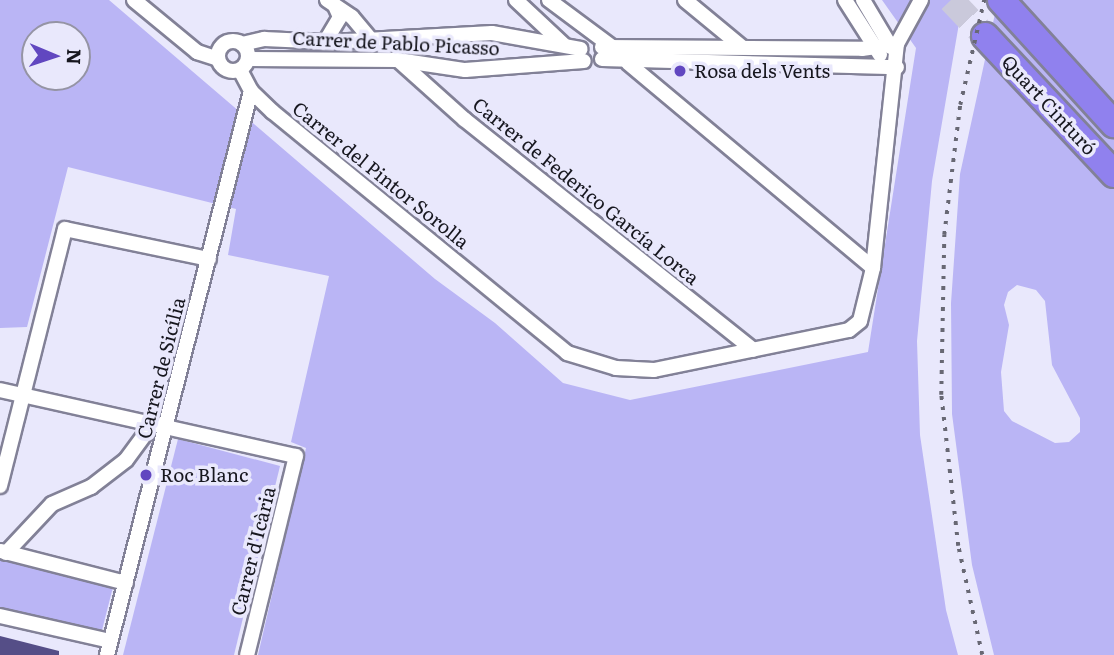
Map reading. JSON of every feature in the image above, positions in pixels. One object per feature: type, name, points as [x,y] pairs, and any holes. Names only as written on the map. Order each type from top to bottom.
[{"type":"highway","name":"Quart Cinturó","points":[[1001,0],[1114,124]]},
{"type":"highway","name":"Quart Cinturó","points":[[985,36],[1114,174]]},
{"type":"street","points":[[134,0],[197,52],[218,59],[225,70],[244,64]]},
{"type":"street","points":[[516,0],[564,45]]},
{"type":"street","points":[[549,0],[595,48]]},
{"type":"street","points":[[685,0],[742,47]]},
{"type":"street","points":[[845,0],[888,46]]},
{"type":"street","points":[[753,350],[855,326],[866,306],[873,268],[893,70],[888,46],[863,0]]},
{"type":"street","points":[[888,46],[909,28],[921,0]]},
{"type":"street","points":[[331,3],[352,16],[371,40]]},
{"type":"street","points":[[326,42],[340,17],[331,3]]},
{"type":"street","name":"Carrer de Pablo Picasso","points":[[242,44],[264,39],[326,42],[492,33],[546,27]]},
{"type":"street","name":"Carrer de Pablo Picasso","points":[[492,33],[595,48],[888,46]]},
{"type":"street","points":[[218,59],[224,44],[242,44]]},
{"type":"street","name":"Carrer del Pintor Sorolla","points":[[242,44],[251,91],[567,353],[617,368],[654,370],[753,350]]},
{"type":"street","name":"Carrer de Pablo Picasso","points":[[244,64],[398,60],[465,70],[595,48],[628,63],[893,70]]},
{"type":"street","name":"Carrer de Federico García Lorca","points":[[398,60],[464,119],[753,350]]},
{"type":"street","points":[[628,63],[873,268]]},
{"type":"street","name":"Carrer de Sicília","points":[[109,648],[161,423],[209,259],[251,91]]},
{"type":"street","points":[[0,486],[65,229],[209,259]]},
{"type":"street","points":[[0,390],[161,423]]},
{"type":"street","points":[[3,552],[52,504],[91,487],[126,460],[161,423]]},
{"type":"street","name":"Carrer d'Icària","points":[[161,423],[296,456],[247,655]]},
{"type":"street","points":[[3,552],[125,583]]},
{"type":"street","points":[[0,616],[109,648]]},
{"type":"shaded area","points":[[0,0],[109,0],[435,279],[495,323],[563,383],[630,400],[868,352],[916,48],[882,0],[963,0],[932,181],[917,341],[920,435],[946,610],[958,655],[258,655],[306,448],[291,442],[329,276],[228,255],[236,209],[68,167],[27,327],[0,328]]},
{"type":"shaded area","points":[[998,0],[1114,0],[1114,655],[994,655],[972,565],[952,414],[951,303],[960,174]],"holes":[[[1017,285],[1036,290],[1045,301],[1052,365],[1080,418],[1080,432],[1069,442],[1055,443],[1012,421],[1004,411],[1001,372],[1009,325],[1004,305],[1008,292]]]},
{"type":"shaded area","points":[[178,439],[280,466],[234,655],[123,655]]},
{"type":"shaded area","points":[[0,557],[113,587],[101,634],[0,610]]},
{"type":"building","points":[[0,636],[59,651],[59,655],[0,655]]},
{"type":"tunnel","points":[[951,0],[985,36]]},
{"type":"railway","points":[[982,655],[958,546],[941,395],[944,235],[960,105],[984,0]]},
{"type":"place","name":"Rosa dels Vents","points":[[680,71]]},
{"type":"place","name":"Roc Blanc","points":[[146,475]]}]
